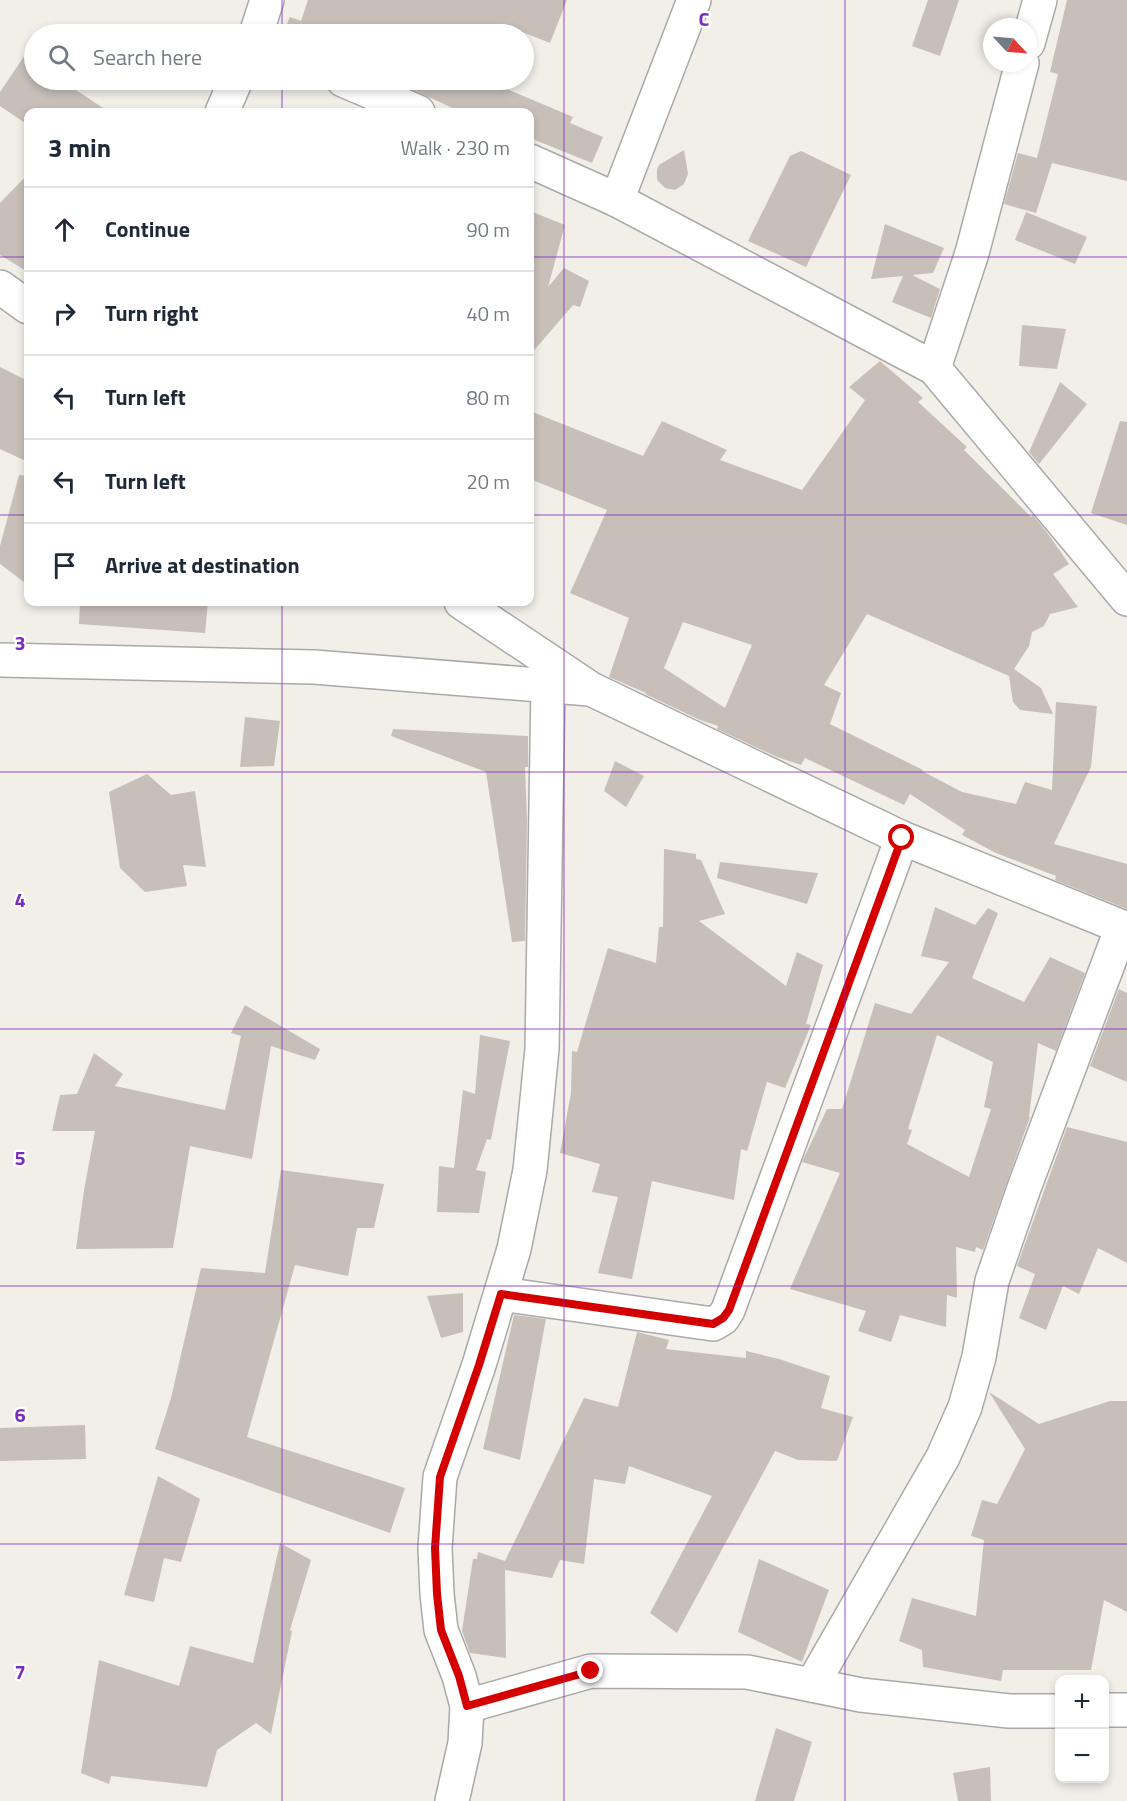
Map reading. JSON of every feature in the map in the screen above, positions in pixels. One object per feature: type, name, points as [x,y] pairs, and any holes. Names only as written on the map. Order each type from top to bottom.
[{"type":"street","points":[[259,24],[267,0]]},
{"type":"street","points":[[617,200],[694,0]]},
{"type":"street","points":[[1035,18],[1040,0]]},
{"type":"street","points":[[934,368],[972,253],[1020,72]]},
{"type":"street","points":[[224,108],[232,90]]},
{"type":"street","points":[[366,90],[409,108]]},
{"type":"street","points":[[534,163],[617,200],[934,368],[1127,599]]},
{"type":"street","points":[[0,287],[24,304]]},
{"type":"street","points":[[467,606],[591,689],[902,838],[1124,928],[1024,1188],[992,1281],[979,1357],[965,1407],[944,1456],[812,1685]]},
{"type":"street","points":[[0,660],[314,667],[591,689]]},
{"type":"street","points":[[452,1801],[465,1743],[467,1706],[459,1676],[441,1630],[435,1548],[440,1477],[501,1294],[514,1249],[530,1170],[542,1048],[548,686]]},
{"type":"street","points":[[501,1294],[713,1324],[723,1318],[729,1310],[902,838]]},
{"type":"street","points":[[467,1706],[591,1671],[747,1672],[861,1695],[1009,1711],[1055,1711]]},
{"type":"street","points":[[1109,1710],[1127,1710]]},
{"type":"building","points":[[308,0],[567,0],[550,43],[534,37],[534,24],[287,24],[290,17],[301,21]]},
{"type":"building","points":[[928,0],[959,0],[940,56],[912,46]]},
{"type":"building","points":[[1067,0],[1127,0],[1127,181],[1052,163],[1036,213],[1004,204],[1018,153],[1037,158],[1058,74],[1050,72]]},
{"type":"building","points":[[24,56],[24,90],[76,90],[103,108],[24,108],[24,122],[0,106],[0,92]]},
{"type":"building","points":[[412,90],[509,90],[573,117],[570,123],[603,137],[592,163],[534,140],[534,108],[453,108]]},
{"type":"building","points":[[684,150],[688,174],[684,184],[675,190],[665,188],[657,180],[659,165]]},
{"type":"building","points":[[801,151],[851,175],[806,267],[748,241],[790,156]]},
{"type":"building","points":[[24,178],[24,270],[0,255],[0,203]]},
{"type":"building","points":[[1026,212],[1087,237],[1075,264],[1015,240]]},
{"type":"building","points":[[534,213],[565,225],[548,287],[564,268],[589,281],[580,307],[573,305],[534,350]]},
{"type":"building","points":[[885,224],[944,248],[933,273],[912,275],[940,289],[931,318],[892,302],[903,276],[871,279]]},
{"type":"building","points":[[1022,325],[1066,329],[1057,369],[1019,366]]},
{"type":"building","points":[[880,361],[923,398],[918,402],[967,447],[964,450],[1031,517],[1033,515],[1049,535],[1069,564],[1053,574],[1078,607],[1050,614],[1044,626],[1032,632],[1029,646],[1014,669],[1041,688],[1053,714],[1020,710],[1013,702],[1009,676],[867,614],[824,685],[841,693],[830,724],[962,792],[1016,804],[1025,782],[1052,790],[1056,702],[1097,706],[1091,767],[1054,844],[1127,864],[1127,909],[1055,880],[1056,876],[996,853],[962,835],[965,830],[910,794],[904,805],[805,758],[801,765],[777,757],[717,729],[718,726],[700,720],[609,677],[629,618],[570,593],[607,510],[534,481],[534,413],[643,456],[662,421],[727,450],[720,460],[802,490],[865,400],[849,387]],"holes":[[[683,622],[752,645],[725,708],[664,668]]]},
{"type":"building","points":[[0,367],[24,379],[24,460],[0,449]]},
{"type":"building","points":[[1060,382],[1087,404],[1039,464],[1029,452]]},
{"type":"building","points":[[1120,421],[1127,422],[1127,525],[1091,513]]},
{"type":"building","points":[[19,475],[24,476],[24,582],[0,564],[0,546]]},
{"type":"building","points":[[80,606],[208,606],[205,633],[79,624]]},
{"type":"building","points":[[245,717],[280,721],[274,766],[240,767]]},
{"type":"building","points":[[393,729],[528,736],[528,767],[525,767],[527,819],[525,941],[512,942],[486,772],[391,736]]},
{"type":"building","points":[[615,761],[644,776],[626,807],[604,791]]},
{"type":"building","points":[[147,774],[171,795],[195,791],[206,867],[183,865],[187,886],[145,892],[120,868],[109,792]]},
{"type":"building","points":[[664,849],[696,854],[696,859],[701,860],[725,914],[699,921],[786,986],[797,952],[823,965],[806,1024],[811,1025],[785,1088],[767,1082],[747,1151],[741,1149],[734,1200],[652,1181],[632,1279],[598,1273],[618,1197],[592,1192],[600,1164],[560,1153],[571,1093],[572,1051],[577,1052],[608,948],[656,963],[659,927],[663,927]]},
{"type":"building","points":[[720,862],[818,873],[807,904],[717,878]]},
{"type":"building","points":[[935,907],[975,925],[988,908],[998,913],[972,978],[1024,1002],[1050,957],[1085,973],[1056,1051],[1038,1043],[1030,1117],[983,1250],[976,1247],[975,1252],[956,1247],[957,1298],[947,1295],[946,1327],[900,1315],[891,1342],[858,1331],[866,1311],[790,1289],[840,1173],[802,1162],[827,1109],[842,1109],[875,1003],[911,1014],[949,962],[921,956]],"holes":[[[937,1035],[993,1062],[984,1107],[991,1109],[969,1177],[907,1144],[912,1130],[908,1129]]]},
{"type":"building","points":[[1119,989],[1127,993],[1127,1082],[1090,1066]]},
{"type":"building","points":[[245,1005],[320,1049],[315,1060],[271,1046],[252,1159],[190,1146],[173,1248],[76,1249],[95,1131],[52,1131],[60,1095],[77,1094],[94,1053],[123,1074],[115,1086],[225,1110],[241,1036],[231,1033]]},
{"type":"building","points":[[480,1035],[510,1041],[491,1140],[487,1139],[476,1170],[486,1172],[479,1213],[437,1212],[439,1166],[454,1168],[463,1090],[475,1094]]},
{"type":"building","points":[[1067,1127],[1127,1142],[1127,1263],[1098,1248],[1079,1294],[1063,1286],[1046,1330],[1019,1318],[1035,1274],[1017,1266]]},
{"type":"building","points":[[281,1170],[384,1184],[374,1228],[357,1228],[348,1276],[295,1265],[247,1437],[405,1488],[390,1533],[155,1449],[171,1398],[201,1268],[265,1273]]},
{"type":"building","points":[[463,1293],[463,1332],[441,1338],[427,1296]]},
{"type":"building","points":[[514,1315],[546,1319],[520,1460],[483,1449]]},
{"type":"building","points":[[637,1332],[669,1340],[666,1349],[746,1358],[746,1351],[830,1376],[821,1408],[853,1417],[837,1461],[798,1460],[775,1451],[677,1633],[650,1613],[712,1496],[629,1466],[625,1484],[594,1479],[584,1564],[560,1560],[552,1578],[505,1570],[506,1658],[470,1653],[462,1631],[473,1559],[477,1559],[478,1552],[505,1561],[584,1398],[618,1407]]},
{"type":"building","points":[[989,1392],[1039,1424],[1110,1401],[1127,1401],[1127,1612],[1104,1600],[1091,1670],[1003,1670],[1001,1681],[923,1667],[922,1650],[899,1641],[912,1598],[976,1616],[984,1540],[971,1536],[982,1500],[997,1504],[1025,1449]]},
{"type":"building","points":[[85,1425],[86,1459],[0,1461],[0,1428]]},
{"type":"building","points":[[158,1476],[200,1499],[181,1562],[164,1558],[154,1602],[124,1595]]},
{"type":"building","points":[[280,1543],[311,1560],[290,1630],[292,1631],[271,1734],[256,1723],[217,1750],[207,1787],[111,1776],[109,1784],[81,1773],[99,1660],[179,1686],[190,1646],[253,1663]]},
{"type":"building","points":[[759,1559],[829,1590],[802,1662],[738,1632]]},
{"type":"building","points":[[776,1728],[812,1742],[794,1801],[755,1801]]},
{"type":"building","points":[[990,1767],[991,1801],[958,1801],[953,1773]]},
{"type":"route","points":[[591,1671],[467,1706],[459,1676],[441,1630],[435,1548],[440,1477],[501,1294],[713,1324],[723,1318],[729,1310],[902,838]]}]
